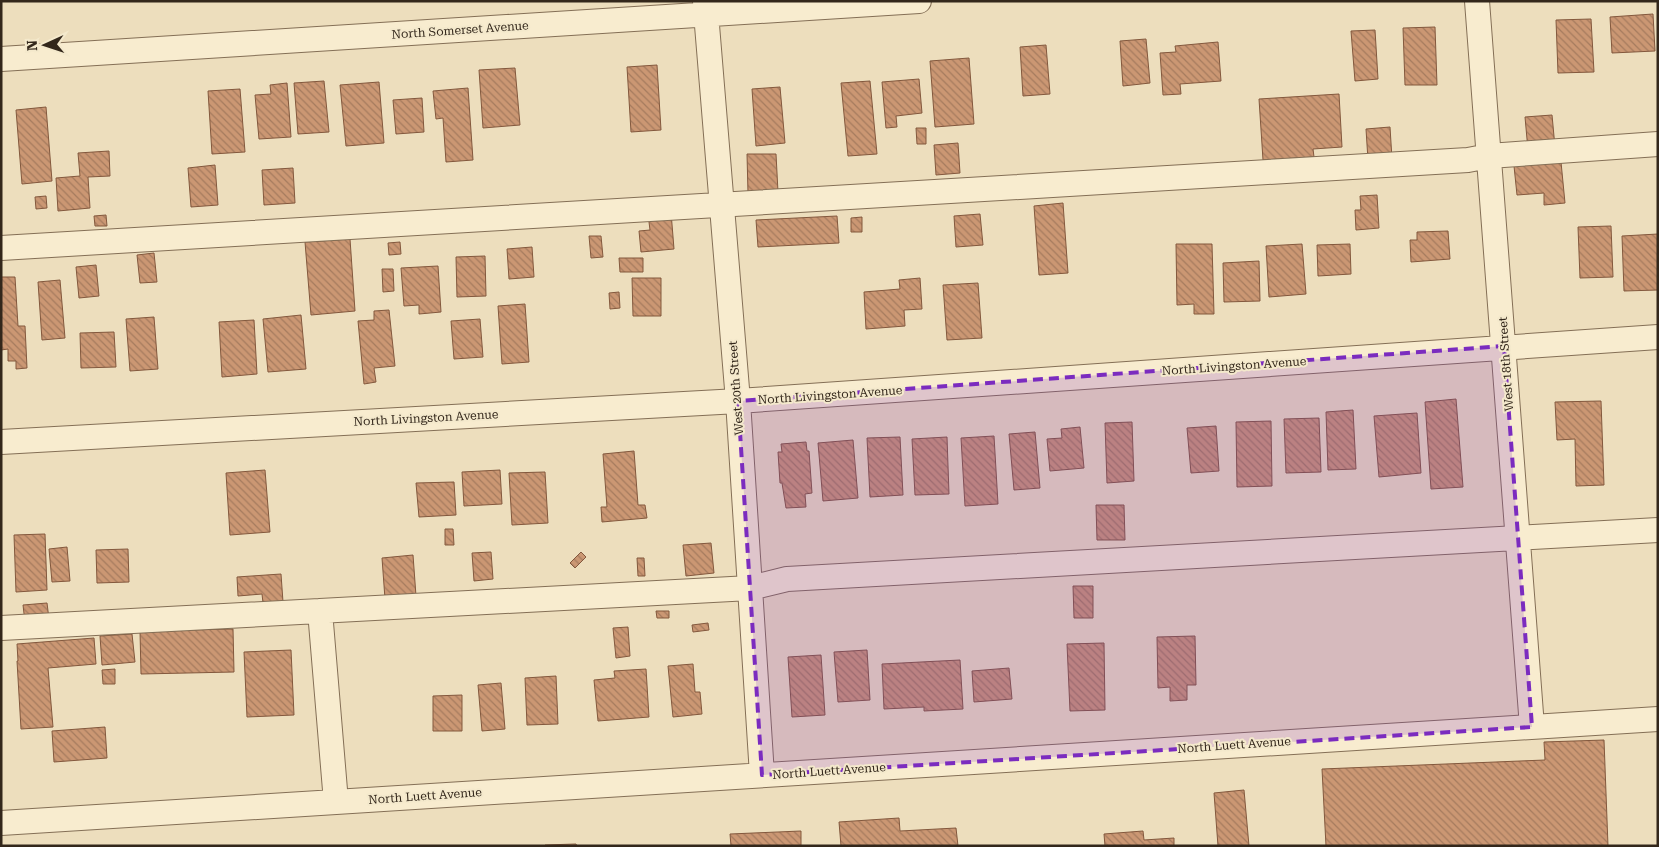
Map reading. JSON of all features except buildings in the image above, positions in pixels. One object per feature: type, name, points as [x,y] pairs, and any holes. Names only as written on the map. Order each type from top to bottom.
[{"type":"street","name":"North Somerset Avenue","points":[[1,59],[705,8],[920,1]]},
{"type":"street","name":"West 18th Street","points":[[1477,1],[1532,727]]},
{"type":"street","name":"West 20th Street","points":[[705,8],[738,402],[762,775]]},
{"type":"street","points":[[1,248],[1468,160],[1489,156],[1658,144]]},
{"type":"street","name":"North Livingston Avenue","points":[[1,442],[738,402],[1658,336]]},
{"type":"street","points":[[1,628],[750,588],[788,579],[1658,530]]},
{"type":"street","points":[[320,611],[336,802]]},
{"type":"street","name":"North Luett Avenue","points":[[1,823],[1658,719]]},
{"type":"highlighted area","points":[[1504,346],[1532,727],[762,775],[738,401]]}]
